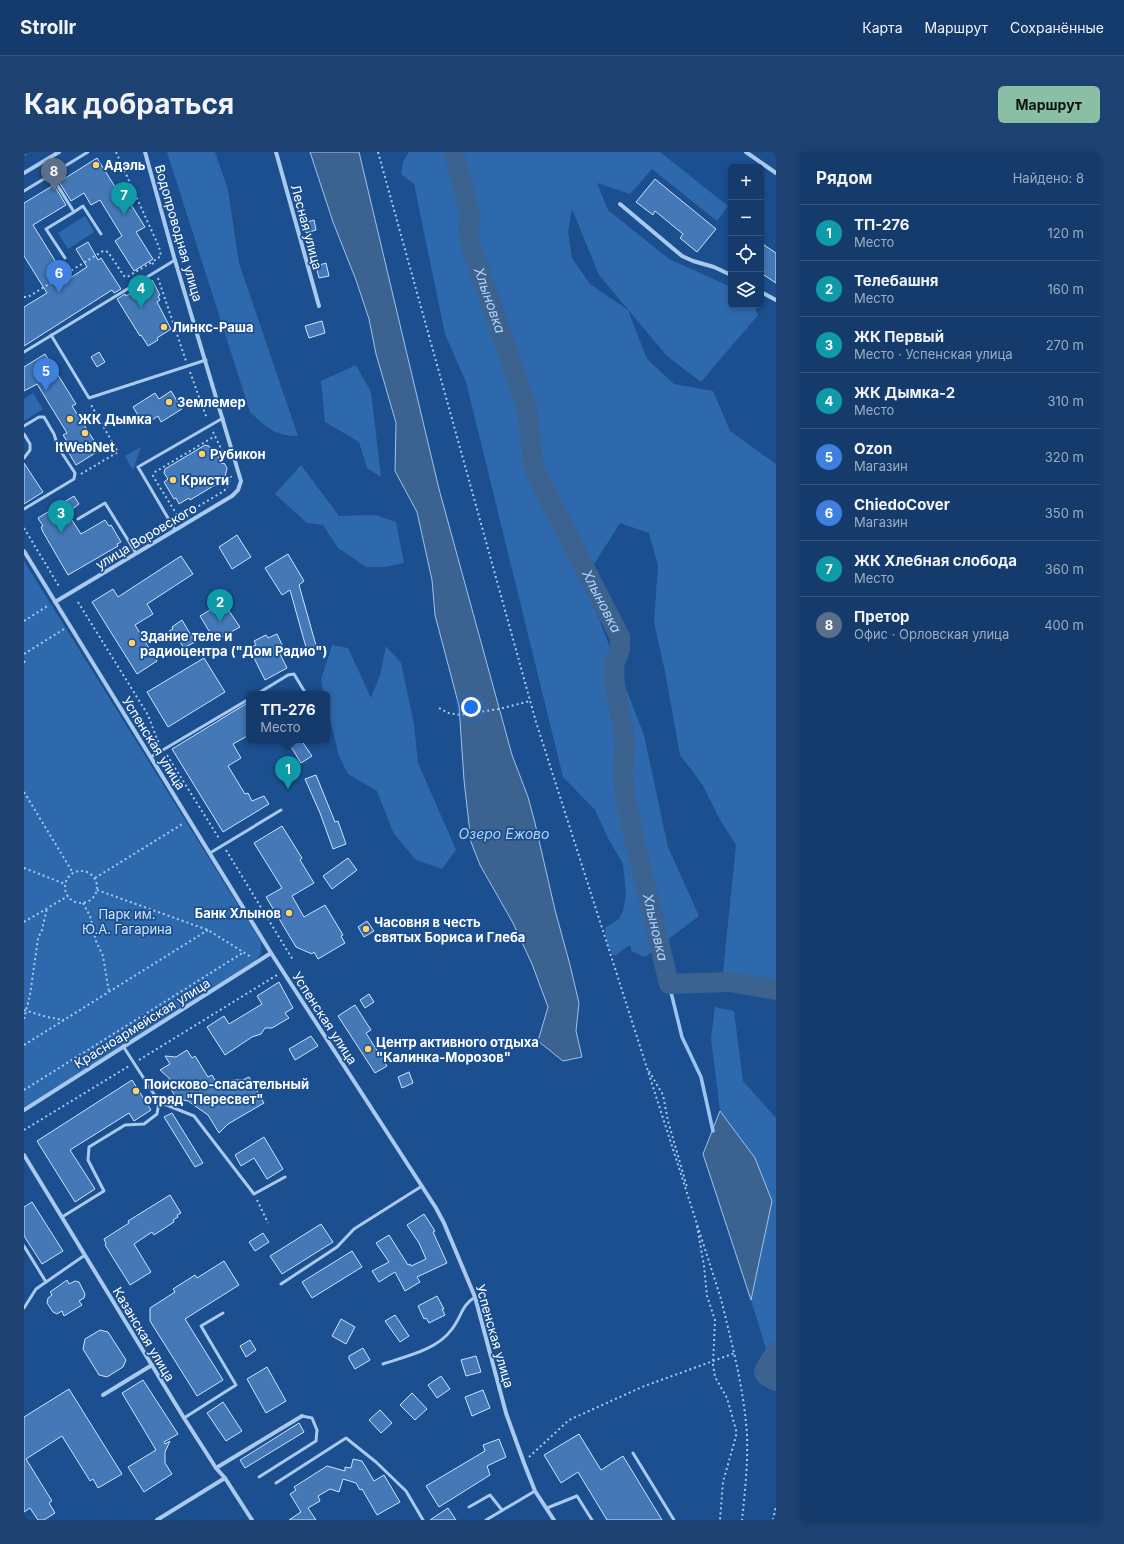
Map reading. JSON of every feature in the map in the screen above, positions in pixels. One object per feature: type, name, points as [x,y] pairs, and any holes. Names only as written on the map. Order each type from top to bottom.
[{"type":"street","points":[[24,173],[59,152]]},
{"type":"street","name":"Водопроводная улица","points":[[145,152],[175,260],[241,481]]},
{"type":"street","name":"Лесная улица","points":[[276,152],[319,306]]},
{"type":"street","points":[[746,152],[776,173]]},
{"type":"street","points":[[620,204],[682,256],[728,274]]},
{"type":"street","points":[[764,294],[776,300]]},
{"type":"street","name":"улица Воровского","points":[[55,602],[232,496],[238,490],[241,481]]},
{"type":"street","name":"Успенская улица","points":[[24,551],[271,953],[444,1222],[475,1297],[506,1413],[524,1463],[536,1491],[554,1520]]},
{"type":"street","name":"Красноармейская улица","points":[[24,1110],[271,953]]},
{"type":"street","name":"Казанская улица","points":[[24,1155],[184,1418],[252,1520]]},
{"type":"street","points":[[103,1395],[152,1365]]},
{"type":"street","points":[[216,1468],[302,1416]]},
{"type":"street","points":[[157,1520],[225,1478]]},
{"type":"lane","points":[[24,191],[88,152]]},
{"type":"lane","points":[[51,175],[74,212]]},
{"type":"lane","points":[[65,258],[46,229],[83,206],[101,234]]},
{"type":"lane","points":[[24,352],[175,260]]},
{"type":"lane","points":[[51,335],[89,398],[206,360]]},
{"type":"lane","points":[[24,426],[39,417],[44,417],[54,434],[58,447],[75,473],[74,479],[24,510]]},
{"type":"lane","points":[[175,530],[138,467],[223,418]]},
{"type":"lane","points":[[24,434],[30,444],[30,450],[24,458]]},
{"type":"lane","points":[[78,519],[105,503],[136,553]]},
{"type":"lane","points":[[262,691],[288,675],[294,674],[304,691]]},
{"type":"lane","points":[[151,757],[246,701]]},
{"type":"lane","points":[[210,853],[281,810]]},
{"type":"lane","points":[[123,1046],[159,1102],[194,1116],[254,1194],[285,1177]]},
{"type":"lane","points":[[62,1217],[104,1191],[88,1160],[89,1146],[125,1124],[144,1124],[157,1114],[159,1102]]},
{"type":"lane","points":[[281,1284],[337,1247],[354,1229],[422,1186]]},
{"type":"lane","points":[[24,1246],[46,1282]]},
{"type":"lane","points":[[24,1308],[36,1289],[85,1255]]},
{"type":"lane","points":[[383,1364],[433,1346],[452,1330],[460,1318],[466,1303],[475,1297]]},
{"type":"lane","points":[[184,1418],[236,1385],[201,1326],[223,1313]]},
{"type":"lane","points":[[259,1477],[316,1440],[317,1430],[312,1418],[302,1416]]},
{"type":"lane","points":[[276,1483],[346,1438],[376,1462],[406,1491],[423,1520]]},
{"type":"lane","points":[[633,1453],[674,1520]]},
{"type":"lane","points":[[486,1520],[536,1491]]},
{"type":"lane","points":[[469,1507],[490,1495],[502,1510]]},
{"type":"lane","points":[[547,1508],[577,1496],[592,1520]]},
{"type":"path","points":[[24,154],[28,152]]},
{"type":"path","points":[[24,297],[28,297],[103,251],[108,252],[124,276],[127,277],[161,256],[159,247],[116,152]]},
{"type":"path","points":[[378,152],[530,701],[722,1299],[743,1399],[747,1434],[742,1520]]},
{"type":"path","points":[[152,262],[210,426],[228,464]]},
{"type":"path","points":[[74,479],[118,452],[90,404],[89,398]]},
{"type":"path","points":[[182,516],[178,516],[153,476],[155,472],[215,436]]},
{"type":"path","points":[[171,523],[224,491],[231,480],[231,474]]},
{"type":"path","points":[[24,528],[60,588]]},
{"type":"path","points":[[24,621],[55,602]]},
{"type":"path","points":[[78,602],[148,715],[157,739],[163,749],[293,960]]},
{"type":"path","points":[[24,654],[65,628]]},
{"type":"path","points":[[439,708],[448,713],[460,715],[530,701]]},
{"type":"path","points":[[24,792],[73,873]]},
{"type":"path","points":[[95,878],[190,819]]},
{"type":"path","points":[[24,868],[65,884]]},
{"type":"path","points":[[82,871],[95,878],[97,890],[92,899],[83,903],[74,902],[68,896],[65,884],[69,876],[73,873],[82,871]]},
{"type":"path","points":[[97,890],[208,930],[258,961]]},
{"type":"path","points":[[24,922],[68,896]]},
{"type":"path","points":[[83,903],[90,916],[96,941],[103,956],[109,992]]},
{"type":"path","points":[[24,1019],[30,995],[38,938],[42,930],[47,908]]},
{"type":"path","points":[[24,1045],[208,930]]},
{"type":"path","points":[[24,1090],[244,952]]},
{"type":"path","points":[[24,1130],[282,972]]},
{"type":"path","points":[[25,1011],[64,1020]]},
{"type":"path","points":[[647,1068],[663,1095],[668,1121],[695,1216],[704,1266],[707,1296],[715,1320],[715,1377],[727,1398],[736,1430],[736,1436],[723,1482],[720,1520]]},
{"type":"path","points":[[254,1194],[268,1223]]},
{"type":"path","points":[[524,1463],[569,1420],[642,1387],[734,1353]]},
{"type":"path","points":[[773,1520],[776,1506]]},
{"type":"green space","points":[[167,152],[215,152],[228,190],[239,263],[298,436],[290,436],[271,430],[250,412]]},
{"type":"green space","points":[[409,152],[660,152],[728,206],[717,221],[652,169],[630,194],[597,183],[608,210],[669,259],[728,286],[728,308],[755,308],[758,315],[701,382],[667,356],[599,275],[572,209],[568,232],[572,258],[590,284],[628,310],[647,359],[674,384],[713,391],[730,431],[776,464],[776,980],[723,972],[736,845],[720,820],[702,784],[680,755],[665,672],[654,622],[658,566],[649,533],[620,523],[591,569],[597,614],[644,735],[668,847],[699,916],[645,957],[631,951],[631,946],[628,946],[615,956],[608,947],[605,928],[619,919],[623,911],[626,893],[623,864],[608,838],[595,810],[563,777],[466,382],[445,334],[414,184],[401,174],[403,162]]},
{"type":"green space","points":[[85,216],[94,232],[68,249],[58,233]]},
{"type":"green space","points":[[356,365],[371,392],[381,477],[367,468],[359,442],[325,422],[321,381]]},
{"type":"green space","points":[[33,393],[43,409],[24,421],[24,399]]},
{"type":"green space","points":[[141,447],[133,470],[125,456]]},
{"type":"green space","points":[[301,465],[339,516],[375,515],[396,522],[404,563],[385,567],[366,567],[338,548],[323,525],[307,523],[275,494]]},
{"type":"green space","name":"Парк им. Ю.А. Гагарина","points":[[24,561],[261,942],[261,953],[255,961],[24,1110]]},
{"type":"green space","points":[[332,645],[348,648],[371,698],[380,675],[386,646],[401,663],[414,724],[418,763],[456,850],[442,869],[416,860],[394,834],[377,791],[348,774],[339,756],[330,719],[330,691],[323,691],[321,680]]},
{"type":"green space","points":[[715,1007],[734,1011],[743,1081],[776,1118],[776,1366],[769,1359],[751,1300],[772,1201],[755,1158],[720,1111],[711,1038]]},
{"type":"water","name":"Озеро Ежово","points":[[310,152],[359,152],[439,489],[512,755],[528,797],[555,910],[570,965],[579,1003],[576,1031],[582,1057],[563,1061],[538,1041],[548,1007],[532,964],[513,923],[480,865],[471,842],[464,780],[459,706],[435,615],[432,580],[417,512],[395,471],[396,423],[376,354],[369,319],[356,280],[333,222]]},
{"type":"water","points":[[720,1111],[755,1158],[772,1201],[751,1300],[703,1154]]},
{"type":"building","points":[[97,158],[117,190],[120,187],[145,227],[136,232],[153,259],[134,271],[115,241],[122,236],[100,200],[91,205],[84,193],[71,201],[59,182]]},
{"type":"building","points":[[655,179],[716,229],[697,252],[680,238],[683,234],[655,211],[653,215],[636,202]]},
{"type":"building","points":[[54,185],[66,205],[33,225],[67,280],[87,267],[76,249],[88,242],[98,260],[101,258],[121,289],[114,293],[112,290],[24,346],[24,307],[47,293],[24,256],[24,203]]},
{"type":"building","points":[[314,220],[316,230],[306,233],[304,223]]},
{"type":"building","points":[[764,245],[776,253],[776,283],[764,275]]},
{"type":"building","points":[[326,263],[329,276],[319,278],[316,266]]},
{"type":"building","points":[[152,280],[160,295],[158,296],[160,300],[157,302],[171,329],[148,346],[117,299],[125,294],[126,296]]},
{"type":"building","points":[[322,321],[325,333],[309,338],[305,326]]},
{"type":"building","points":[[99,352],[105,362],[97,367],[91,357]]},
{"type":"building","name":"ЖК Дымка","points":[[45,354],[76,404],[72,406],[100,450],[76,465],[64,445],[68,443],[63,435],[67,433],[37,384],[24,391],[24,367]]},
{"type":"building","points":[[171,391],[182,409],[161,422],[158,416],[144,425],[133,407],[155,393],[159,399]]},
{"type":"building","points":[[205,445],[209,446],[214,456],[217,455],[222,464],[224,463],[227,468],[225,477],[219,480],[220,482],[190,500],[189,498],[179,504],[176,498],[174,499],[164,482],[168,479],[164,473],[165,469]]},
{"type":"building","points":[[24,463],[43,492],[24,504]]},
{"type":"building","points":[[74,496],[79,504],[71,510],[72,512],[68,514],[81,534],[105,520],[109,526],[111,525],[121,542],[117,544],[118,546],[68,575],[43,532],[41,527],[43,526],[38,518]]},
{"type":"building","points":[[237,535],[251,557],[232,569],[219,547]]},
{"type":"building","points":[[288,554],[304,581],[299,585],[317,649],[307,651],[290,590],[282,595],[265,568]]},
{"type":"building","name":"Здание теле и радиоцентра (\"Дом Радио\")","points":[[181,556],[193,574],[147,604],[153,614],[135,625],[157,661],[137,674],[92,602],[113,589],[118,597]]},
{"type":"building","points":[[223,602],[240,627],[215,641],[200,616]]},
{"type":"building","points":[[182,620],[195,642],[184,648],[178,639],[174,641],[169,631]]},
{"type":"building","points":[[277,634],[284,649],[279,652],[287,668],[265,680],[249,648],[256,645],[254,641],[266,635],[268,638]]},
{"type":"building","points":[[204,658],[225,692],[168,727],[147,692]]},
{"type":"building","points":[[246,704],[246,737],[233,744],[241,758],[228,766],[245,794],[248,793],[252,801],[264,796],[269,804],[223,832],[172,749]]},
{"type":"building","points":[[289,743],[303,743],[312,756],[301,763]]},
{"type":"building","points":[[316,775],[335,822],[338,821],[346,844],[333,849],[320,813],[305,779]]},
{"type":"building","name":"Банк Хлынов","points":[[282,826],[302,858],[300,860],[314,883],[292,896],[304,917],[325,905],[343,935],[341,936],[345,943],[318,959],[314,952],[312,954],[296,947],[266,897],[282,888],[254,843]]},
{"type":"building","points":[[348,858],[357,870],[332,889],[323,876]]},
{"type":"building","name":"Часовня в честь святых Бориса и Глеба","points":[[367,921],[374,931],[364,937],[358,927]]},
{"type":"building","points":[[279,982],[293,1008],[285,1013],[289,1018],[272,1028],[265,1028],[261,1034],[252,1037],[225,1055],[207,1027],[224,1016],[229,1024],[262,1004],[257,996]]},
{"type":"building","points":[[369,994],[374,1002],[365,1008],[360,1000]]},
{"type":"building","name":"Центр активного отдыха \"Калинка-Морозов\"","points":[[355,1005],[371,1030],[366,1033],[387,1066],[375,1073],[338,1016]]},
{"type":"building","points":[[311,1036],[318,1046],[295,1060],[289,1049]]},
{"type":"building","points":[[187,1050],[192,1058],[195,1056],[208,1077],[212,1075],[218,1085],[227,1084],[233,1080],[243,1080],[249,1077],[264,1103],[228,1124],[219,1133],[208,1115],[188,1101],[177,1099],[166,1081],[170,1079],[160,1070],[170,1064],[165,1056],[176,1057]]},
{"type":"building","points":[[409,1072],[413,1083],[402,1088],[398,1077]]},
{"type":"building","points":[[132,1080],[151,1110],[134,1121],[129,1113],[70,1150],[95,1189],[75,1202],[37,1141]]},
{"type":"building","points":[[172,1113],[203,1163],[195,1167],[164,1117]]},
{"type":"building","points":[[264,1137],[283,1169],[267,1179],[254,1158],[241,1166],[235,1155]]},
{"type":"building","points":[[170,1195],[181,1213],[173,1220],[174,1222],[154,1235],[152,1232],[134,1244],[151,1272],[130,1285],[105,1245],[104,1239],[129,1223],[128,1221]]},
{"type":"building","points":[[32,1202],[63,1251],[42,1264],[24,1236],[24,1207]]},
{"type":"building","points":[[424,1214],[435,1231],[433,1232],[447,1263],[417,1277],[420,1282],[405,1291],[395,1272],[379,1282],[372,1271],[389,1262],[376,1243],[389,1235],[408,1265],[410,1264],[411,1266],[426,1259],[419,1243],[407,1225]]},
{"type":"building","points":[[321,1224],[333,1242],[282,1274],[270,1256]]},
{"type":"building","points":[[263,1233],[269,1242],[255,1251],[249,1242]]},
{"type":"building","points":[[352,1251],[362,1267],[312,1298],[302,1282]]},
{"type":"building","points":[[224,1261],[239,1285],[185,1319],[223,1380],[197,1396],[150,1321],[150,1308],[175,1292],[173,1289],[195,1275],[197,1278]]},
{"type":"building","points":[[67,1280],[69,1284],[75,1281],[79,1282],[85,1294],[84,1298],[79,1301],[82,1305],[64,1316],[62,1311],[57,1314],[53,1312],[47,1303],[48,1298],[52,1295],[50,1292]]},
{"type":"building","points":[[437,1296],[444,1309],[442,1309],[445,1315],[429,1323],[426,1318],[424,1319],[418,1306]]},
{"type":"building","points":[[395,1315],[409,1336],[400,1342],[385,1321]]},
{"type":"building","points":[[341,1319],[355,1327],[346,1344],[332,1336]]},
{"type":"building","points":[[100,1330],[108,1332],[126,1360],[123,1367],[107,1377],[99,1375],[83,1349],[85,1339]]},
{"type":"building","points":[[250,1340],[256,1350],[246,1357],[240,1346]]},
{"type":"building","points":[[363,1348],[370,1360],[355,1369],[349,1359],[349,1356]]},
{"type":"building","points":[[476,1356],[481,1372],[466,1376],[461,1360]]},
{"type":"building","points":[[267,1367],[286,1401],[266,1413],[247,1379]]},
{"type":"building","points":[[441,1376],[450,1389],[437,1398],[428,1385]]},
{"type":"building","points":[[143,1380],[178,1434],[164,1442],[165,1444],[170,1441],[165,1452],[165,1463],[172,1474],[144,1492],[128,1467],[156,1450],[122,1393]]},
{"type":"building","points":[[69,1389],[122,1474],[98,1488],[93,1479],[90,1481],[62,1436],[26,1459],[52,1501],[49,1503],[55,1513],[44,1520],[38,1520],[30,1508],[24,1512],[24,1417]]},
{"type":"building","points":[[483,1390],[490,1408],[472,1416],[465,1397]]},
{"type":"building","points":[[412,1393],[427,1409],[415,1420],[400,1405]]},
{"type":"building","points":[[223,1402],[242,1431],[226,1441],[207,1413]]},
{"type":"building","points":[[380,1410],[392,1423],[381,1433],[369,1420]]},
{"type":"building","points":[[299,1423],[304,1432],[245,1468],[240,1460]]},
{"type":"building","points":[[579,1434],[601,1470],[623,1456],[662,1520],[607,1520],[578,1472],[561,1483],[544,1455]]},
{"type":"building","points":[[499,1439],[506,1457],[487,1466],[490,1475],[439,1507],[426,1486],[485,1451],[483,1445]]},
{"type":"building","points":[[353,1459],[362,1461],[374,1481],[384,1475],[400,1502],[377,1515],[362,1489],[360,1490],[356,1483],[343,1479],[339,1492],[330,1489],[318,1496],[320,1501],[308,1508],[316,1520],[289,1520],[301,1512],[290,1494],[296,1490],[294,1487],[327,1466],[345,1471],[345,1467],[351,1468]]},
{"type":"building","points":[[448,1508],[456,1520],[430,1520]]},
{"type":"waterway","name":"Хлыновка","points":[[454,152],[470,214],[468,225],[470,243],[527,408],[534,469],[620,637],[620,650],[614,665],[615,685],[625,739],[623,775],[626,803],[669,984],[729,982],[776,990]]},
{"type":"waterway","points":[[669,984],[682,1037],[701,1077],[713,1131]]},
{"type":"waterway","name":"Хлыновка","points":[[776,1351],[764,1373],[776,1381]]},
{"type":"place","name":"Адэль","points":[[96,165]]},
{"type":"place","name":"Претор","points":[[54,191]]},
{"type":"place","name":"ЖК Хлебная слобода","points":[[124,215]]},
{"type":"place","name":"ChiedoCover","points":[[59,293]]},
{"type":"place","name":"ЖК Дымка-2","points":[[141,308]]},
{"type":"place","name":"Линкс-Раша","points":[[164,327]]},
{"type":"place","name":"Ozon","points":[[46,391]]},
{"type":"place","name":"Землемер","points":[[169,402]]},
{"type":"place","name":"ЖК Дымка","points":[[70,419]]},
{"type":"place","name":"ItWebNet","points":[[85,433]]},
{"type":"place","name":"Рубикон","points":[[202,454]]},
{"type":"place","name":"Кристи","points":[[173,480]]},
{"type":"place","name":"ЖК Первый","points":[[61,533]]},
{"type":"place","name":"Телебашня","points":[[220,622]]},
{"type":"place","name":"Здание теле и радиоцентра (\"Дом Радио\")","points":[[132,643]]},
{"type":"place","name":"ТП-276","points":[[288,789]]},
{"type":"place","name":"Банк Хлынов","points":[[289,913]]},
{"type":"place","name":"Часовня в честь святых Бориса и Глеба","points":[[366,929]]},
{"type":"place","name":"Центр активного отдыха \"Калинка-Морозов\"","points":[[368,1049]]},
{"type":"place","name":"Поисково-спасательный отряд \"Пересвет\"","points":[[136,1091]]}]
